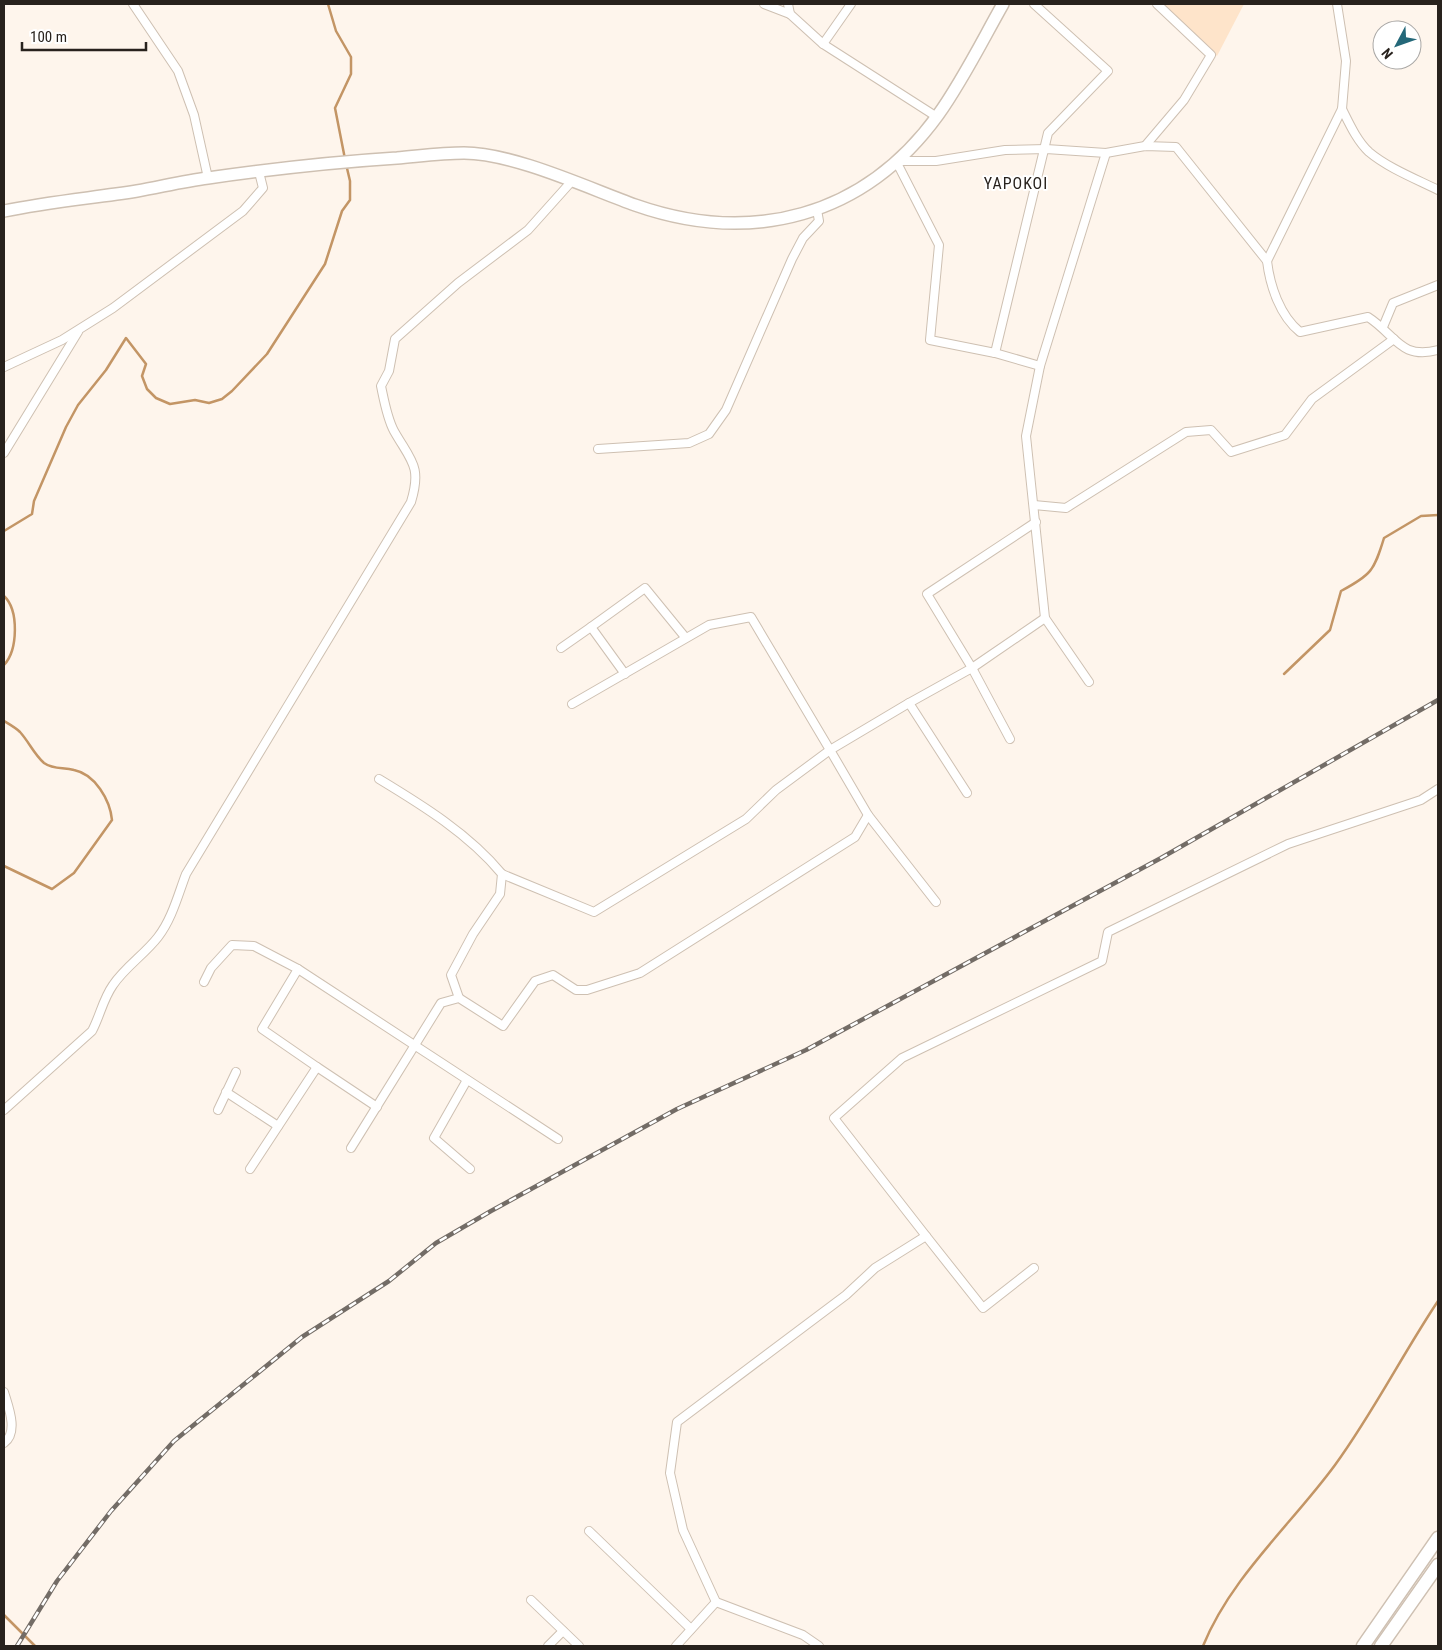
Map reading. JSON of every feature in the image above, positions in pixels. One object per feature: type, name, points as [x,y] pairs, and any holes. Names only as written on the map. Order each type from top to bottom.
[{"type":"main road","points":[[1363,1646],[1438,1538]]},
{"type":"main road","points":[[1381,1646],[1438,1565]]},
{"type":"street","points":[[133,4],[178,71],[194,115],[208,178]]},
{"type":"street","points":[[764,4],[790,14],[823,44],[937,117]]},
{"type":"street","points":[[788,4],[790,14]]},
{"type":"street","points":[[823,44],[851,4]]},
{"type":"street","points":[[4,211],[208,178],[352,161],[466,153],[495,157],[672,216],[713,223],[764,223],[793,218],[817,210],[867,184],[896,161],[937,117],[1003,4]]},
{"type":"street","points":[[995,353],[1046,149],[1048,133],[1108,71],[1034,4]]},
{"type":"street","points":[[1145,146],[1184,100],[1211,55],[1157,4]]},
{"type":"street","points":[[1267,261],[1342,109],[1346,61],[1336,4]]},
{"type":"street","points":[[1342,109],[1350,126],[1369,151],[1402,172],[1438,190]]},
{"type":"street","points":[[896,161],[936,161],[1005,150],[1046,149],[1106,153],[1145,146],[1176,147],[1267,261],[1270,281],[1289,324],[1300,332],[1368,317],[1383,327],[1404,350],[1426,354],[1438,350]]},
{"type":"street","points":[[1088,682],[1045,618],[1026,436],[1040,366],[1106,153]]},
{"type":"street","points":[[896,161],[938,246],[930,340],[995,353],[1040,366]]},
{"type":"street","points":[[4,367],[79,331],[243,211],[263,188],[259,172]]},
{"type":"street","points":[[4,1110],[92,1030],[114,983],[158,937],[168,922],[186,874],[411,502],[417,482],[414,464],[393,429],[381,386],[388,371],[395,338],[458,283],[528,230],[571,182]]},
{"type":"street","points":[[598,450],[689,443],[709,434],[726,410],[792,259],[803,238],[819,221],[817,210]]},
{"type":"street","points":[[1383,327],[1393,303],[1438,285]]},
{"type":"street","points":[[4,453],[79,331]]},
{"type":"street","points":[[1034,504],[1066,508],[1186,432],[1211,430],[1231,452],[1285,435],[1312,399],[1394,339]]},
{"type":"street","points":[[1010,739],[972,668],[927,594],[1036,522]]},
{"type":"street","points":[[561,648],[645,588],[685,637]]},
{"type":"street","points":[[572,704],[708,625],[751,617],[868,815],[936,902]]},
{"type":"street","points":[[378,779],[454,829],[488,856],[502,874],[594,912],[746,819],[776,790],[830,750],[972,668],[1045,618]]},
{"type":"street","points":[[591,627],[625,674]]},
{"type":"street","points":[[909,703],[967,793]]},
{"type":"street","points":[[1034,1268],[983,1308],[834,1118],[902,1058],[1102,961],[1108,932],[1288,844],[1421,800],[1438,789]]},
{"type":"street","points":[[502,874],[500,894],[472,934],[451,975],[459,998],[503,1026],[534,981],[552,975],[576,990],[587,990],[640,973],[855,837],[868,815]]},
{"type":"street","points":[[204,982],[211,968],[232,945],[254,946],[298,969],[558,1139]]},
{"type":"street","points":[[298,969],[262,1029],[377,1107]]},
{"type":"street","points":[[351,1148],[441,1003],[459,998]]},
{"type":"street","points":[[250,1169],[317,1067]]},
{"type":"street","points":[[218,1110],[236,1072]]},
{"type":"street","points":[[467,1080],[434,1138],[470,1169]]},
{"type":"street","points":[[226,1092],[278,1126]]},
{"type":"street","points":[[819,1646],[803,1635],[716,1602],[684,1530],[670,1473],[677,1422],[846,1295],[875,1268],[926,1236]]},
{"type":"street","points":[[4,1392],[11,1414],[11,1429],[4,1443]]},
{"type":"street","points":[[589,1531],[691,1629]]},
{"type":"street","points":[[530,1600],[579,1646]]},
{"type":"street","points":[[676,1646],[716,1602]]},
{"type":"street","points":[[548,1646],[563,1631]]},
{"type":"shaded area","points":[[1164,4],[1244,4],[1217,56]]},
{"type":"waterway","points":[[328,4],[336,31],[351,57],[351,74],[335,108],[345,159]]},
{"type":"waterway","points":[[4,531],[32,514],[34,501],[66,427],[78,405],[106,370],[126,338],[146,364],[142,376],[147,389],[156,398],[170,404],[195,400],[209,403],[222,399],[267,354],[325,264],[342,211],[350,200],[350,181],[346,164]]},
{"type":"waterway","points":[[1284,674],[1330,630],[1341,591],[1359,581],[1370,571],[1384,538],[1421,516],[1438,515]]},
{"type":"waterway","points":[[4,596],[9,602],[12,611],[15,630],[12,650],[4,665]]},
{"type":"waterway","points":[[4,721],[20,732],[44,763],[51,767],[82,772],[95,782],[105,796],[112,820],[74,873],[52,889],[4,866]]},
{"type":"waterway","points":[[1203,1646],[1215,1621],[1245,1574],[1318,1487],[1349,1445],[1438,1301]]},
{"type":"waterway","points":[[4,1615],[35,1646]]},
{"type":"railway","points":[[17,1646],[57,1581],[111,1511],[174,1441],[302,1337],[389,1281],[436,1243],[677,1109],[806,1050],[1161,858],[1438,700]]},
{"type":"district","name":"YAPOKOI","points":[[1016,183]]}]
